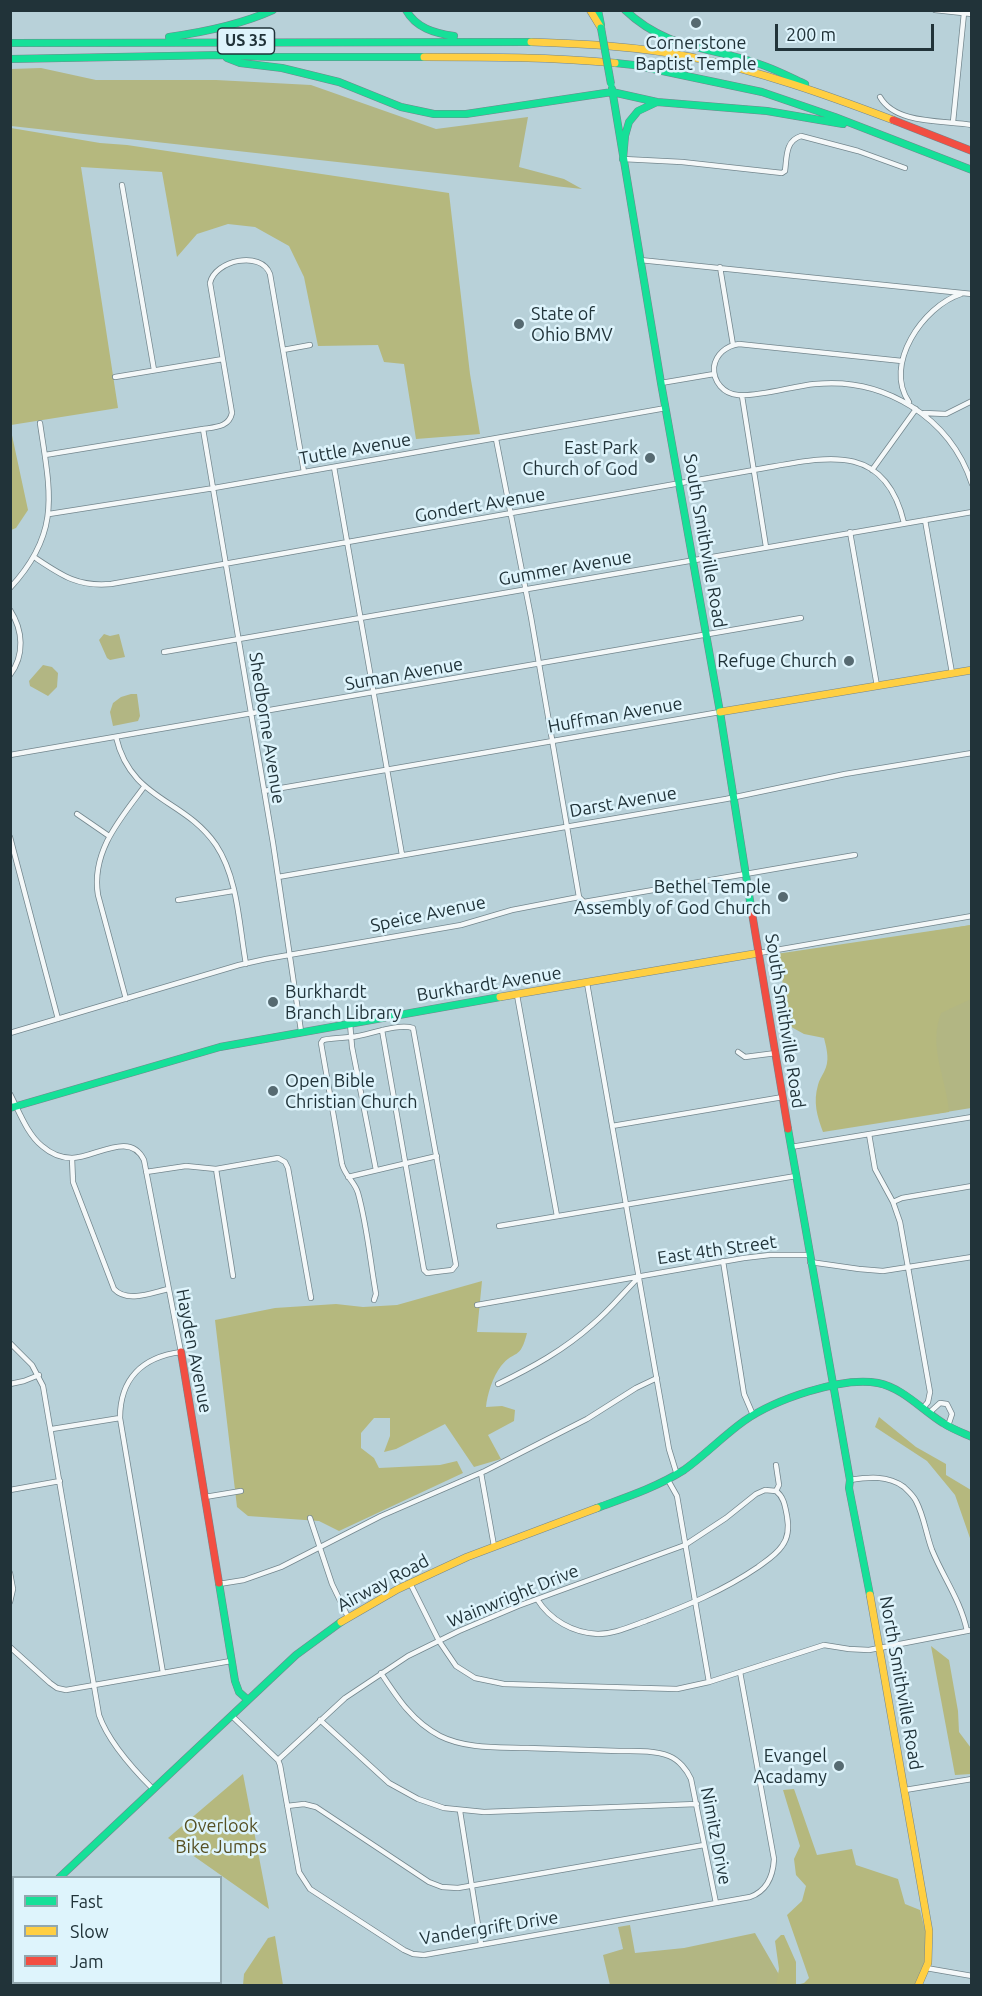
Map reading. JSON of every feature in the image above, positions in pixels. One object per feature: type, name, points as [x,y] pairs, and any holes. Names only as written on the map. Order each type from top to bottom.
[{"type":"main road","points":[[126,42],[195,34],[232,25],[273,10]]},
{"type":"main road","points":[[406,10],[409,18],[419,26],[443,35],[481,41]]},
{"type":"main road","points":[[591,10],[601,28]]},
{"type":"main road","name":"South Smithville Road","points":[[598,10],[720,712],[790,1147],[833,1384]]},
{"type":"main road","points":[[625,10],[648,32],[674,43],[755,62],[858,108]]},
{"type":"main road","name":"US 35","points":[[10,43],[481,41],[547,42],[648,50],[732,68],[858,108],[972,151]]},
{"type":"main road","points":[[221,55],[240,63],[282,68],[339,82],[401,107],[434,114],[465,114],[611,88],[657,102],[766,111],[809,117],[870,130]]},
{"type":"main road","name":"US 35","points":[[10,59],[221,55],[511,57],[572,59],[634,65],[762,92],[870,130],[972,170]]},
{"type":"main road","points":[[623,159],[629,122],[638,111],[657,102]]},
{"type":"main road","name":"Huffman Avenue","points":[[720,712],[972,670]]},
{"type":"main road","name":"Burkhardt Avenue","points":[[14,1107],[198,1052],[300,1031],[759,953]]},
{"type":"main road","name":"Hayden Avenue","points":[[180,1352],[231,1661],[236,1686],[248,1700]]},
{"type":"main road","name":"Airway Road","points":[[60,1876],[296,1655],[348,1617],[410,1583],[494,1546],[640,1493],[668,1480],[725,1434],[778,1402],[833,1384],[856,1381],[879,1383],[897,1390],[948,1426],[972,1437]]},
{"type":"main road","name":"North Smithville Road","points":[[833,1384],[850,1480],[849,1488],[880,1648],[929,1930],[930,1950],[926,1968],[918,1986]]},
{"type":"street","points":[[938,11],[972,14]]},
{"type":"street","points":[[953,122],[964,13]]},
{"type":"street","points":[[880,97],[890,108],[907,117],[972,125]]},
{"type":"street","points":[[623,159],[784,172],[789,145],[801,136],[858,151],[905,168]]},
{"type":"street","points":[[122,184],[154,370]]},
{"type":"street","points":[[640,260],[972,294]]},
{"type":"street","points":[[45,455],[203,429],[224,425],[230,421],[232,417],[210,282],[217,269],[222,266],[257,261],[266,265],[269,270],[304,472]]},
{"type":"street","points":[[720,267],[733,345]]},
{"type":"street","points":[[964,294],[951,298],[922,323],[910,341],[900,373],[902,388],[911,404],[922,412],[930,415],[946,414],[972,401]]},
{"type":"street","points":[[283,350],[310,345]]},
{"type":"street","points":[[902,361],[733,345],[725,348],[717,357],[714,374],[721,388],[741,396],[812,384],[842,383],[874,389],[911,404]]},
{"type":"street","points":[[116,377],[223,359]]},
{"type":"street","points":[[661,383],[714,374]]},
{"type":"street","points":[[741,396],[766,547]]},
{"type":"street","name":"Tuttle Avenue","points":[[49,514],[213,488],[666,408]]},
{"type":"street","points":[[872,470],[916,409]]},
{"type":"street","points":[[922,412],[954,448],[972,484]]},
{"type":"street","points":[[10,588],[34,557],[49,514],[50,491],[40,423]]},
{"type":"street","name":"Shedborne Avenue","points":[[203,429],[252,714],[300,1031]]},
{"type":"street","points":[[496,439],[512,513],[579,897]]},
{"type":"street","name":"Gondert Avenue","points":[[34,557],[66,578],[91,585],[111,584],[679,483],[833,458],[850,460],[872,470],[890,487],[899,503],[904,523]]},
{"type":"street","points":[[334,467],[402,855]]},
{"type":"street","name":"Gummer Avenue","points":[[164,652],[972,512]]},
{"type":"street","points":[[925,520],[952,673]]},
{"type":"street","points":[[850,532],[876,686]]},
{"type":"street","points":[[10,610],[20,630],[21,646],[18,661],[10,675]]},
{"type":"street","name":"Suman Avenue","points":[[10,754],[801,618]]},
{"type":"street","name":"Huffman Avenue","points":[[264,791],[720,712]]},
{"type":"street","points":[[116,736],[124,762],[144,787],[194,821],[216,845],[226,866],[233,891],[246,964]]},
{"type":"street","name":"Darst Avenue","points":[[278,877],[972,753]]},
{"type":"street","points":[[126,999],[96,886],[98,866],[109,836],[144,787]]},
{"type":"street","points":[[77,814],[109,836]]},
{"type":"street","points":[[10,837],[58,1019]]},
{"type":"street","name":"Speice Avenue","points":[[10,1033],[246,964],[461,925],[512,910],[579,897],[584,902],[855,855]]},
{"type":"street","points":[[178,900],[233,891]]},
{"type":"street","name":"Burkhardt Avenue","points":[[759,953],[972,916]]},
{"type":"street","points":[[587,983],[669,1449],[677,1474]]},
{"type":"street","points":[[518,995],[557,1216]]},
{"type":"street","points":[[350,1023],[376,1170]]},
{"type":"street","points":[[374,1300],[376,1294],[358,1192],[344,1172],[340,1154],[321,1043],[323,1040],[382,1030],[413,1028],[456,1265],[454,1269],[427,1273],[424,1270],[382,1030]]},
{"type":"street","points":[[738,1052],[745,1058],[776,1053]]},
{"type":"street","points":[[10,1094],[14,1107],[38,1142],[52,1153],[72,1158],[73,1182],[114,1289],[127,1297],[168,1289]]},
{"type":"street","points":[[612,1126],[783,1097]]},
{"type":"street","points":[[790,1147],[972,1117]]},
{"type":"street","points":[[869,1134],[875,1169],[893,1202],[900,1222],[930,1392],[926,1411]]},
{"type":"street","name":"Hayden Avenue","points":[[72,1158],[126,1145],[135,1148],[142,1155],[180,1352]]},
{"type":"street","points":[[348,1177],[437,1156]]},
{"type":"street","points":[[146,1172],[186,1166],[216,1169],[276,1158],[282,1159],[288,1168],[311,1298]]},
{"type":"street","points":[[216,1169],[233,1276]]},
{"type":"street","points":[[499,1226],[795,1176]]},
{"type":"street","points":[[893,1202],[902,1198],[972,1186]]},
{"type":"street","name":"East 4th Street","points":[[477,1305],[758,1256],[810,1259],[874,1270],[907,1268],[972,1257]]},
{"type":"street","points":[[723,1261],[744,1394],[753,1415]]},
{"type":"street","points":[[498,1384],[535,1366],[567,1346],[594,1323],[639,1277]]},
{"type":"street","points":[[10,1343],[39,1375],[43,1386],[99,1715],[125,1758],[153,1789]]},
{"type":"street","points":[[163,1673],[120,1418],[123,1394],[134,1374],[147,1362],[157,1357],[180,1352]]},
{"type":"street","points":[[10,1384],[39,1375]]},
{"type":"street","points":[[219,1584],[244,1580],[271,1570],[428,1495],[481,1473],[570,1428],[657,1378]]},
{"type":"street","points":[[926,1411],[940,1403],[947,1404],[952,1414],[948,1426]]},
{"type":"street","points":[[52,1429],[120,1418]]},
{"type":"street","points":[[537,1599],[548,1613],[563,1624],[579,1631],[597,1634],[624,1629],[695,1602],[747,1574],[781,1548],[787,1535],[789,1523],[783,1498],[776,1491],[779,1485],[776,1465]]},
{"type":"street","points":[[481,1473],[494,1546]]},
{"type":"street","points":[[410,1583],[449,1658],[462,1671],[475,1678],[494,1683],[666,1689],[688,1687],[824,1645],[858,1650],[880,1648],[969,1630],[932,1549],[912,1496],[902,1485],[890,1479],[874,1477],[850,1480]]},
{"type":"street","points":[[668,1480],[677,1496],[709,1682]]},
{"type":"street","points":[[10,1490],[60,1481]]},
{"type":"street","name":"Wainwright Drive","points":[[278,1760],[345,1698],[381,1674],[439,1641],[537,1599],[685,1545],[726,1518],[756,1494],[765,1490],[776,1491]]},
{"type":"street","points":[[205,1497],[241,1491]]},
{"type":"street","points":[[310,1518],[318,1547],[337,1597],[348,1617]]},
{"type":"street","points":[[10,1573],[13,1589],[10,1602]]},
{"type":"street","points":[[10,1647],[57,1688],[66,1690],[231,1661]]},
{"type":"street","name":"Nimitz Drive","points":[[381,1674],[414,1718],[441,1737],[459,1743],[644,1752],[669,1756],[680,1763],[689,1774],[697,1804],[716,1903],[750,1897],[761,1892],[771,1879],[774,1867],[770,1833],[740,1672]]},
{"type":"street","points":[[232,1716],[278,1760]]},
{"type":"street","points":[[320,1720],[389,1783],[418,1798],[460,1811],[531,1811],[697,1804]]},
{"type":"street","name":"Vandergrift Drive","points":[[278,1760],[282,1771],[299,1872],[310,1888],[413,1954],[424,1955],[716,1903]]},
{"type":"street","points":[[905,1791],[972,1779]]},
{"type":"street","points":[[287,1806],[304,1804],[322,1810],[436,1885],[449,1888],[472,1886],[704,1845]]},
{"type":"street","points":[[460,1811],[481,1944]]},
{"type":"street","points":[[926,1968],[972,1976]]},
{"type":"green space","points":[[41,68],[96,80],[216,80],[311,85],[436,129],[528,117],[519,167],[564,179],[582,189],[11,126],[11,69]]},
{"type":"green space","points":[[11,128],[449,193],[470,374],[480,434],[416,439],[404,364],[384,362],[378,345],[318,346],[304,277],[289,246],[255,227],[228,224],[197,234],[177,257],[162,172],[81,167],[118,408],[11,425]]},
{"type":"green space","points":[[10,426],[28,510],[16,528],[11,530]]},
{"type":"green space","points":[[104,634],[110,636],[119,634],[125,657],[110,660],[107,658],[99,640]]},
{"type":"green space","points":[[43,665],[52,667],[58,673],[57,687],[48,696],[30,686],[29,681]]},
{"type":"green space","points":[[131,694],[137,694],[140,716],[138,721],[113,726],[110,712],[113,703]]},
{"type":"green space","points":[[971,925],[971,1108],[934,1114],[904,936]]},
{"type":"green space","points":[[971,925],[971,999],[941,1013],[937,1026],[937,1050],[949,1112],[823,1132],[817,1115],[816,1097],[818,1083],[827,1064],[824,1038],[804,1034],[784,1023],[781,1011],[783,970],[776,954]]},
{"type":"green space","points":[[482,1281],[477,1332],[527,1333],[522,1348],[498,1370],[488,1397],[486,1407],[502,1406],[515,1410],[514,1421],[488,1435],[501,1459],[474,1467],[445,1424],[396,1449],[384,1452],[390,1436],[390,1418],[374,1418],[361,1433],[361,1448],[374,1458],[379,1468],[440,1465],[457,1461],[463,1473],[339,1531],[319,1521],[248,1516],[237,1507],[215,1320],[275,1308],[336,1304],[363,1307],[397,1305]]},
{"type":"green space","points":[[879,1417],[916,1447],[946,1464],[946,1475],[971,1490],[971,1541],[955,1495],[927,1461],[875,1427]]},
{"type":"green space","points":[[931,1646],[949,1660],[958,1711],[959,1732],[971,1748],[971,1774],[955,1775]]},
{"type":"green space","name":"Overlook Bike Jumps","points":[[243,1774],[269,1909],[168,1838]]},
{"type":"green space","points":[[794,1789],[817,1855],[852,1849],[856,1865],[898,1879],[905,1904],[920,1910],[930,1950],[918,1985],[796,1985],[804,1983],[809,1978],[787,1915],[802,1901],[806,1886],[796,1875],[794,1859],[800,1846],[783,1790]]},
{"type":"green space","points":[[630,1925],[635,1953],[684,1948],[755,1933],[785,1985],[610,1985],[603,1955],[623,1949],[618,1927]]},
{"type":"green space","points":[[781,1935],[784,1935],[796,1962],[796,1985],[776,1985],[779,1969],[775,1941]]},
{"type":"green space","points":[[275,1936],[283,1985],[243,1985],[244,1974],[268,1938]]},
{"type":"traffic: fast","points":[[169,37],[222,27],[273,10]]},
{"type":"traffic: fast","points":[[406,10],[426,29],[454,36]]},
{"type":"traffic: fast","points":[[598,10],[601,25]]},
{"type":"traffic: fast","points":[[625,10],[655,32],[670,39],[760,64],[805,84]]},
{"type":"traffic: fast","points":[[601,28],[611,84]]},
{"type":"traffic: fast","points":[[10,43],[531,42]]},
{"type":"traffic: fast","points":[[10,59],[221,55],[424,57]]},
{"type":"traffic: fast","points":[[227,58],[240,63],[282,68],[339,82],[401,107],[434,114],[466,114],[612,92],[657,102]]},
{"type":"traffic: fast","points":[[615,63],[762,92],[835,117],[972,170]]},
{"type":"traffic: fast","points":[[612,89],[661,383],[720,712],[751,907]]},
{"type":"traffic: fast","points":[[623,159],[629,122],[638,111],[657,102],[767,111],[843,124]]},
{"type":"traffic: fast","points":[[10,1108],[220,1047],[500,997]]},
{"type":"traffic: fast","points":[[788,1129],[850,1480],[849,1488],[870,1595]]},
{"type":"traffic: fast","points":[[597,1508],[653,1487],[674,1476],[744,1421],[772,1405],[827,1386],[863,1382],[887,1386],[904,1394],[946,1425],[972,1437]]},
{"type":"traffic: fast","points":[[219,1583],[235,1681],[239,1692],[248,1700]]},
{"type":"traffic: fast","points":[[61,1876],[296,1655],[341,1622]]},
{"type":"traffic: slow","points":[[590,10],[601,28]]},
{"type":"traffic: slow","points":[[531,42],[631,48],[691,57],[793,84],[893,120]]},
{"type":"traffic: slow","points":[[424,57],[543,58],[615,63]]},
{"type":"traffic: slow","points":[[720,712],[972,670]]},
{"type":"traffic: slow","points":[[500,997],[759,953]]},
{"type":"traffic: slow","points":[[341,1622],[398,1589],[467,1557],[597,1508]]},
{"type":"traffic: slow","points":[[870,1595],[929,1931],[928,1963],[918,1986]]},
{"type":"traffic: jam","points":[[893,120],[972,151]]},
{"type":"traffic: jam","points":[[751,907],[788,1129]]},
{"type":"traffic: jam","points":[[181,1352],[219,1583]]},
{"type":"place","name":"Cornerstone Baptist Temple","points":[[696,23]]},
{"type":"place","name":"State of Ohio BMV","points":[[519,324]]},
{"type":"place","name":"East Park Church of God","points":[[650,458]]},
{"type":"place","name":"Refuge Church","points":[[849,661]]},
{"type":"place","name":"Bethel Temple Assembly of God Church","points":[[783,897]]},
{"type":"place","name":"Burkhardt Branch Library","points":[[273,1002]]},
{"type":"place","name":"Open Bible Christian Church","points":[[273,1091]]},
{"type":"place","name":"Evangel Acadamy","points":[[839,1766]]}]
